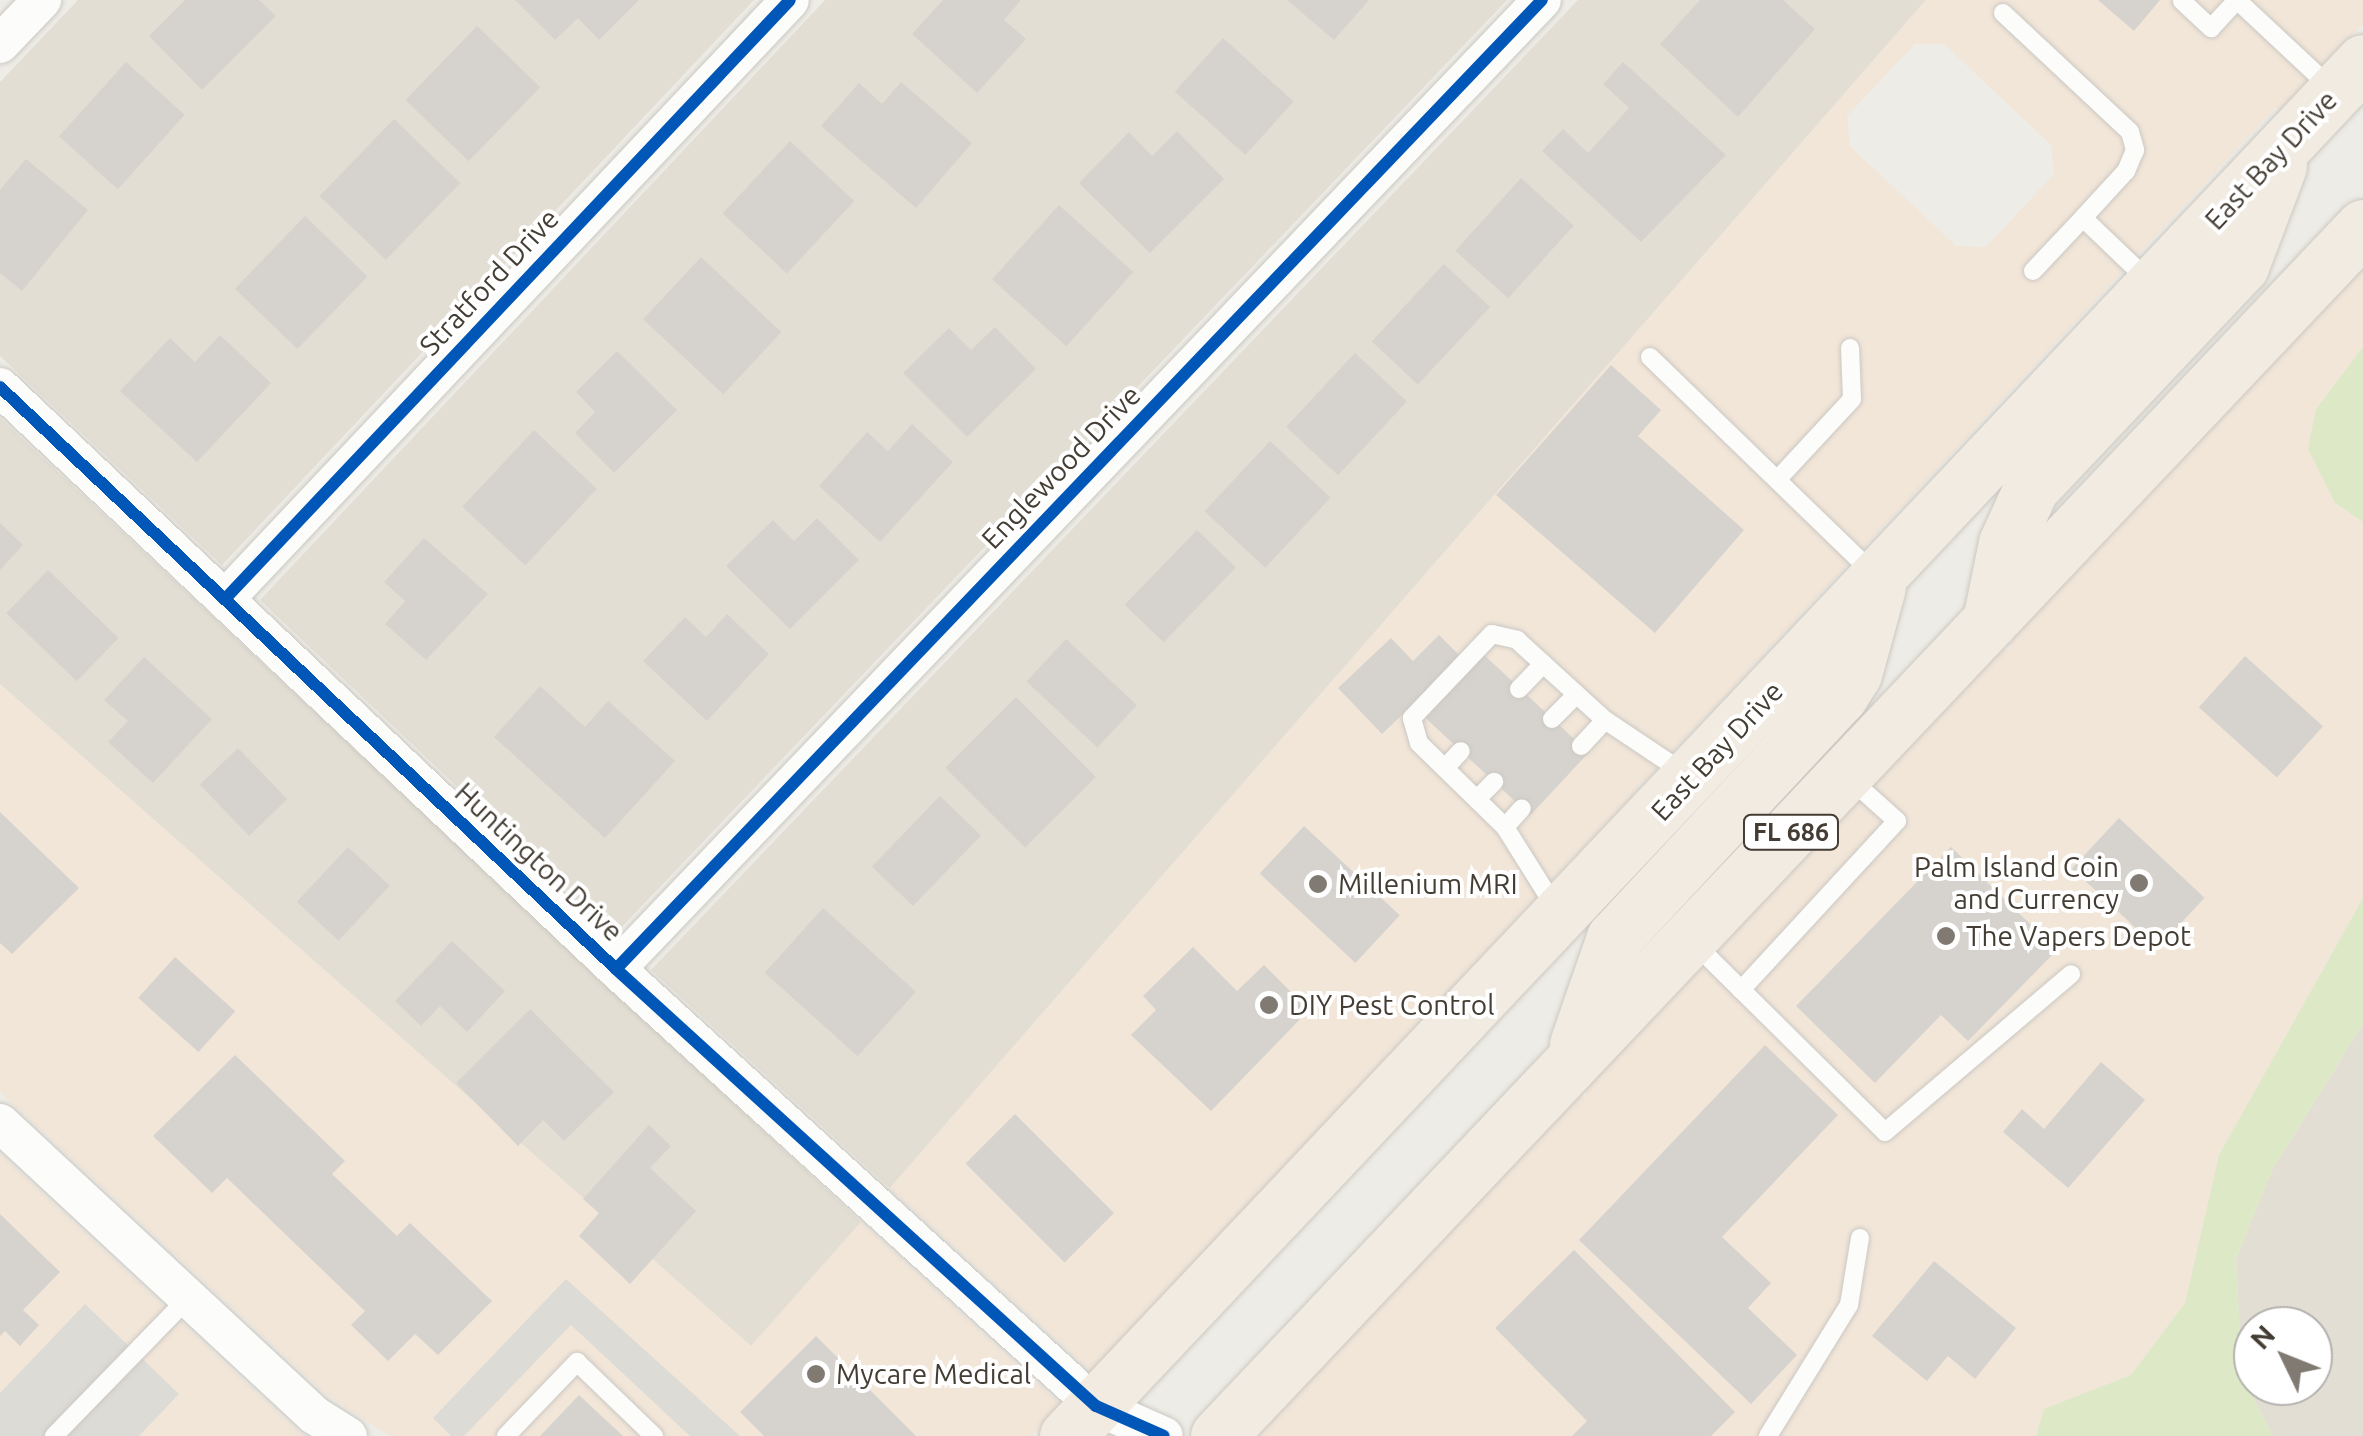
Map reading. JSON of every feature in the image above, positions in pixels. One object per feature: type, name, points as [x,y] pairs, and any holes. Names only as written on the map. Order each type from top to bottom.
[{"type":"main road","name":"East Bay Drive","points":[[1081,1421],[1880,579],[2349,77]]},
{"type":"main road","points":[[1990,621],[2006,543],[2031,488],[2241,266],[2289,140]]},
{"type":"main road","name":"FL 686","points":[[1218,1436],[2363,227]]},
{"type":"main road","points":[[1569,1065],[1614,938],[1840,696],[1854,674],[1880,579]]},
{"type":"street","points":[[0,44],[42,0]]},
{"type":"street","name":"Stratford Drive","points":[[225,599],[790,0]]},
{"type":"street","name":"Englewood Drive","points":[[616,970],[1542,0]]},
{"type":"street","name":"Huntington Drive","points":[[0,387],[616,970],[1081,1421],[1164,1436]]},
{"type":"street","points":[[0,1123],[314,1415],[348,1436]]},
{"type":"lane","points":[[2182,1],[2211,28],[2236,0],[2349,77]]},
{"type":"lane","points":[[2002,13],[2130,132],[2135,150],[2126,171],[2033,271]]},
{"type":"lane","points":[[2083,218],[2153,285]]},
{"type":"lane","points":[[1778,480],[1852,400],[1850,348]]},
{"type":"lane","points":[[1650,357],[1880,579]]},
{"type":"lane","points":[[1561,916],[1506,828],[1419,743],[1412,718],[1492,634],[1517,640],[1604,720],[1692,778]]},
{"type":"lane","points":[[1519,689],[1544,664]]},
{"type":"lane","points":[[1552,719],[1576,695]]},
{"type":"lane","points":[[1581,746],[1604,720]]},
{"type":"lane","points":[[1446,768],[1461,751]]},
{"type":"lane","points":[[1741,990],[1897,821],[1846,774]]},
{"type":"lane","points":[[1478,798],[1494,782]]},
{"type":"lane","points":[[1506,828],[1522,808]]},
{"type":"lane","points":[[1689,938],[1884,1132],[2071,974]]},
{"type":"lane","points":[[1768,1436],[1850,1305],[1860,1238]]},
{"type":"lane","points":[[54,1436],[188,1298]]},
{"type":"lane","points":[[506,1436],[578,1362],[654,1436]]},
{"type":"shaded area","points":[[78,0],[754,0],[222,565],[0,356],[0,82]]},
{"type":"shaded area","points":[[825,0],[1507,0],[614,935],[260,600]]},
{"type":"shaded area","points":[[1578,0],[1926,0],[890,1188],[651,970]]},
{"type":"shaded area","points":[[1926,0],[2363,0],[2363,24],[2280,111],[2275,108],[1092,1372],[890,1188]],"holes":[[[1915,44],[1944,44],[2051,145],[2054,174],[1986,247],[1956,246],[1850,146],[1847,116]]]},
{"type":"shaded area","points":[[2363,265],[2363,347],[2316,409],[2335,503],[2363,522],[2363,898],[2219,1155],[2185,1303],[2131,1375],[2045,1409],[2036,1436],[1254,1436],[1577,1094],[1585,1097],[1590,1080],[2000,648],[2010,651],[2013,634]]},
{"type":"shaded area","points":[[0,418],[861,1222],[752,1347],[0,684]]},
{"type":"shaded area","points":[[0,684],[751,1346],[861,1222],[1061,1405],[1032,1436],[390,1436],[328,1396],[0,1092]]},
{"type":"shaded area","points":[[2363,1024],[2363,1436],[2273,1436],[2258,1406],[2333,1406],[2333,1306],[2238,1306],[2236,1259],[2272,1170]]},
{"type":"shaded area","points":[[0,1154],[299,1432],[305,1436],[0,1436]]},
{"type":"shaded area","points":[[566,1279],[740,1436],[690,1436],[571,1325],[464,1436],[451,1436],[433,1418]]},
{"type":"shaded area","points":[[85,1304],[179,1394],[139,1436],[0,1436],[0,1393]]},
{"type":"green space","points":[[2363,347],[2363,522],[2335,503],[2308,449],[2316,409]]},
{"type":"green space","points":[[2363,898],[2363,1024],[2272,1170],[2236,1259],[2238,1306],[2233,1306],[2233,1406],[2258,1406],[2273,1436],[2036,1436],[2044,1409],[2131,1375],[2185,1303],[2219,1155]]},
{"type":"building","points":[[185,0],[259,0],[276,16],[202,90],[149,36]]},
{"type":"building","points":[[515,0],[639,0],[599,40],[578,18],[555,40]]},
{"type":"building","points":[[943,0],[1021,0],[1004,20],[1026,39],[977,93],[912,34]]},
{"type":"building","points":[[1287,0],[1369,0],[1334,40]]},
{"type":"building","points":[[1700,0],[1783,0],[1815,29],[1738,117],[1660,44]]},
{"type":"building","points":[[2098,0],[2160,0],[2134,31]]},
{"type":"building","points":[[477,26],[540,87],[469,161],[405,100]]},
{"type":"building","points":[[1223,38],[1294,102],[1245,155],[1175,92]]},
{"type":"building","points":[[126,62],[185,115],[118,189],[59,136]]},
{"type":"building","points":[[1623,62],[1726,155],[1641,242],[1542,151],[1563,129],[1588,153],[1629,108],[1603,84]]},
{"type":"building","points":[[901,82],[972,143],[916,208],[821,126],[859,83],[882,104]]},
{"type":"building","points":[[394,119],[460,183],[386,260],[320,196]]},
{"type":"building","points":[[1177,131],[1224,179],[1150,253],[1079,183],[1129,132],[1152,156]]},
{"type":"building","points":[[790,141],[854,201],[787,273],[722,213]]},
{"type":"building","points":[[26,159],[88,210],[22,291],[0,273],[0,190]]},
{"type":"building","points":[[1521,178],[1574,226],[1508,298],[1455,251]]},
{"type":"building","points":[[1059,205],[1133,272],[1066,346],[992,279]]},
{"type":"building","points":[[305,216],[368,276],[297,349],[235,289]]},
{"type":"building","points":[[701,257],[781,332],[723,394],[643,319]]},
{"type":"building","points":[[1444,264],[1490,307],[1418,384],[1372,342]]},
{"type":"building","points":[[995,327],[1036,369],[967,437],[903,373],[949,328],[971,350]]},
{"type":"building","points":[[220,335],[271,383],[197,462],[120,391],[170,338],[195,362]]},
{"type":"building","points":[[617,351],[677,410],[614,473],[575,433],[595,412],[576,392]]},
{"type":"building","points":[[1355,353],[1407,401],[1338,475],[1286,427]]},
{"type":"building","points":[[1611,365],[1661,410],[1638,436],[1744,530],[1655,633],[1496,495]]},
{"type":"building","points":[[912,424],[953,462],[880,542],[819,486],[867,432],[888,451]]},
{"type":"building","points":[[534,430],[597,489],[525,565],[462,507]]},
{"type":"building","points":[[1270,441],[1331,498],[1265,568],[1205,511]]},
{"type":"building","points":[[817,518],[859,560],[790,629],[726,566],[773,520],[794,541]]},
{"type":"building","points":[[0,523],[23,545],[0,570]]},
{"type":"building","points":[[1197,530],[1236,568],[1164,642],[1125,605]]},
{"type":"building","points":[[424,538],[488,594],[426,660],[385,624],[405,601],[384,582]]},
{"type":"building","points":[[48,570],[118,638],[77,681],[6,613]]},
{"type":"building","points":[[727,614],[769,654],[707,721],[643,661],[685,617],[706,637]]},
{"type":"building","points":[[1439,635],[1462,658],[1382,734],[1338,688],[1391,638],[1413,661]]},
{"type":"building","points":[[1066,639],[1137,705],[1097,748],[1026,681]]},
{"type":"building","points":[[1482,653],[1589,753],[1530,815],[1423,716]]},
{"type":"building","points":[[2245,656],[2323,726],[2277,778],[2199,707]]},
{"type":"building","points":[[144,657],[212,719],[153,783],[108,742],[128,721],[104,700]]},
{"type":"building","points":[[540,686],[585,727],[608,701],[675,761],[605,838],[494,737]]},
{"type":"building","points":[[1016,697],[1096,777],[1025,848],[945,768]]},
{"type":"building","points":[[238,748],[287,799],[249,836],[200,785]]},
{"type":"building","points":[[940,796],[981,836],[913,906],[872,866]]},
{"type":"building","points":[[0,812],[79,888],[12,954],[0,943]]},
{"type":"building","name":"Palm Island Coin and Currency","points":[[2119,818],[2205,898],[2158,948],[2072,868]]},
{"type":"building","name":"Millenium MRI","points":[[1304,826],[1400,915],[1355,963],[1260,874]]},
{"type":"building","points":[[348,847],[390,886],[339,941],[297,902]]},
{"type":"building","points":[[1951,847],[2057,950],[1968,1041],[1941,1015],[1875,1083],[1796,1006]]},
{"type":"building","points":[[823,908],[916,992],[858,1056],[765,973]]},
{"type":"building","points":[[452,941],[505,991],[467,1032],[440,1006],[421,1026],[395,1001]]},
{"type":"building","points":[[1193,947],[1237,991],[1264,965],[1309,1010],[1211,1111],[1131,1035],[1156,1010],[1143,996]]},
{"type":"building","points":[[175,957],[235,1011],[198,1052],[138,998]]},
{"type":"building","points":[[530,1009],[614,1092],[564,1141],[543,1120],[518,1146],[456,1083]]},
{"type":"building","points":[[1765,1045],[1838,1115],[1722,1237],[1771,1283],[1748,1308],[1797,1355],[1751,1404],[1579,1240]]},
{"type":"building","points":[[235,1055],[345,1161],[332,1174],[397,1236],[410,1223],[492,1301],[438,1355],[415,1334],[388,1361],[351,1325],[365,1311],[227,1178],[212,1193],[153,1136]]},
{"type":"building","points":[[2101,1062],[2145,1100],[2068,1188],[2003,1132],[2022,1109],[2044,1129]]},
{"type":"building","points":[[1015,1114],[1114,1213],[1064,1262],[966,1163]]},
{"type":"building","points":[[649,1125],[671,1146],[650,1168],[696,1211],[630,1284],[579,1236],[599,1213],[583,1199]]},
{"type":"building","points":[[0,1214],[60,1272],[23,1310],[39,1325],[20,1346],[5,1331],[0,1336]]},
{"type":"building","points":[[1574,1250],[1735,1412],[1711,1436],[1572,1436],[1587,1421],[1495,1328]]},
{"type":"building","points":[[1934,1261],[2016,1328],[1975,1379],[1948,1356],[1927,1381],[1872,1336]]},
{"type":"building","name":"Mycare Medical","points":[[816,1336],[916,1436],[764,1436],[740,1412]]},
{"type":"building","points":[[579,1395],[623,1436],[540,1436]]},
{"type":"cycle path","points":[[225,599],[790,0]]},
{"type":"cycle path","points":[[616,969],[1542,0]]},
{"type":"cycle path","points":[[0,387],[616,969],[1096,1406],[1164,1436]]},
{"type":"place","name":"Palm Island Coin and Currency","points":[[2139,883]]},
{"type":"place","name":"Millenium MRI","points":[[1318,884]]},
{"type":"place","name":"The Vapers Depot","points":[[1946,936]]},
{"type":"place","name":"DIY Pest Control","points":[[1269,1005]]},
{"type":"place","name":"Mycare Medical","points":[[816,1374]]}]
